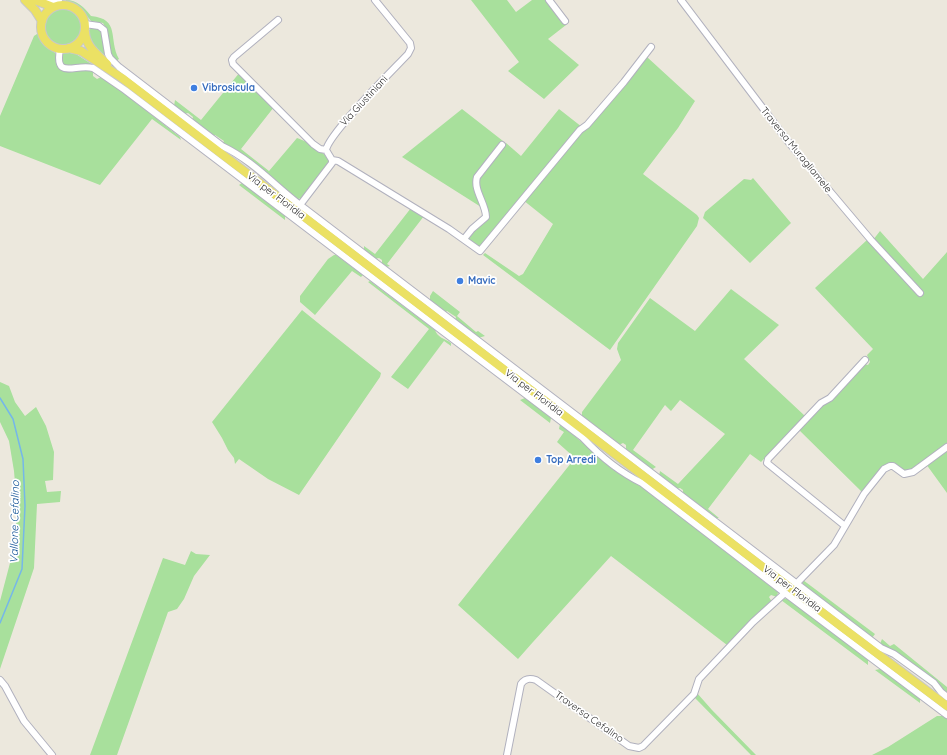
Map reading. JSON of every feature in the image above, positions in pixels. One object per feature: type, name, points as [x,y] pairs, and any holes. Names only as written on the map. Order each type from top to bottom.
[{"type":"main road","points":[[25,0],[42,21]]},
{"type":"main road","points":[[35,0],[53,7]]},
{"type":"main road","points":[[85,28],[79,42],[69,48],[60,49],[47,42],[43,36],[41,28],[42,21],[46,13],[53,7],[67,5],[73,8],[79,12],[83,18],[85,28],[86,40],[90,48],[122,78]]},
{"type":"main road","points":[[69,48],[81,52],[122,78]]},
{"type":"main road","name":"Via per Floridia","points":[[122,78],[947,706]]},
{"type":"street","points":[[47,0],[59,0]]},
{"type":"street","name":"Via Giustiniani","points":[[326,150],[328,142],[408,54],[411,48],[410,43],[375,0]]},
{"type":"street","points":[[549,0],[565,21]]},
{"type":"street","name":"Traversa Muragliamele","points":[[680,0],[790,144],[855,222],[920,293]]},
{"type":"street","points":[[278,20],[232,60],[233,64],[313,144],[320,149],[326,150],[332,160],[330,167],[300,205]]},
{"type":"street","points":[[85,28],[100,26],[104,30],[108,54],[119,67],[222,146],[235,152],[269,178],[278,188],[300,205],[881,648],[894,654],[934,683],[947,697]]},
{"type":"street","points":[[332,160],[338,161],[464,239],[480,251],[580,130],[587,125],[624,82],[651,47]]},
{"type":"street","points":[[60,49],[58,62],[60,66],[68,69],[93,68],[125,90],[582,437],[594,450],[628,476],[642,483],[947,715]]},
{"type":"street","points":[[464,239],[472,229],[486,217],[475,182],[477,177],[502,145]]},
{"type":"street","points":[[845,526],[767,463],[768,459],[821,403],[830,398],[865,360]]},
{"type":"street","points":[[797,583],[830,550],[839,538],[864,494],[884,469],[893,466],[901,472],[907,474],[913,472],[947,447]]},
{"type":"street","points":[[637,755],[639,748],[647,744],[694,694],[698,679],[753,622],[785,593]]},
{"type":"street","name":"Traversa Cefalino","points":[[507,755],[521,684],[523,681],[531,678],[536,680],[629,746],[639,748]]},
{"type":"street","points":[[0,680],[5,686],[24,721],[52,755]]},
{"type":"green space","points":[[66,0],[74,1],[83,7],[91,16],[106,21],[112,31],[116,52],[119,59],[116,61],[111,53],[107,33],[103,23],[91,21],[82,10],[73,4],[65,2]]},
{"type":"green space","points":[[471,0],[507,0],[516,12],[532,0],[547,0],[566,25],[548,39],[579,65],[544,99],[508,71],[519,62]]},
{"type":"green space","points":[[59,8],[67,8],[74,11],[79,16],[82,27],[79,38],[74,43],[67,46],[59,46],[52,43],[47,38],[44,31],[44,23],[47,16],[52,11]]},
{"type":"green space","points":[[96,27],[102,32],[107,59],[90,43],[88,32],[91,28]]},
{"type":"green space","points":[[40,34],[43,42],[55,53],[57,66],[61,69],[70,71],[88,69],[93,70],[93,76],[97,79],[101,77],[125,94],[180,137],[181,140],[152,119],[100,185],[0,146],[0,116],[34,36]]},
{"type":"green space","points":[[64,52],[76,54],[93,65],[68,66],[61,62],[62,54]]},
{"type":"green space","points":[[647,57],[695,101],[678,128],[643,174],[699,218],[697,226],[610,350],[483,255],[485,253],[519,276],[523,274],[553,224],[523,200]]},
{"type":"green space","points":[[240,72],[274,107],[241,149],[269,171],[297,138],[316,148],[328,159],[330,163],[306,196],[296,200],[270,176],[243,155],[223,143],[224,141],[215,135],[213,136],[192,120],[193,117],[188,113],[184,114],[174,106],[175,100],[201,120]]},
{"type":"green space","points":[[462,109],[503,141],[473,181],[481,207],[402,157]]},
{"type":"green space","points":[[559,109],[582,127],[480,249],[466,239],[473,230],[485,221],[479,190],[479,177],[506,143],[521,156]]},
{"type":"green space","points":[[753,178],[791,223],[750,263],[703,218],[705,212],[744,179],[751,180]]},
{"type":"green space","points":[[242,183],[285,216],[285,220],[239,185]]},
{"type":"green space","points":[[411,208],[424,216],[387,264],[390,266],[386,267],[382,264],[382,260],[379,258],[375,259],[364,250],[364,246],[375,254]]},
{"type":"green space","points":[[880,231],[923,279],[947,252],[947,445],[906,473],[890,464],[862,492],[798,429],[864,364],[868,365],[870,362],[867,355],[873,349],[815,288],[867,240],[920,296],[923,294],[873,240]]},
{"type":"green space","points":[[334,255],[363,275],[361,277],[352,271],[315,315],[300,302],[300,296],[328,259]]},
{"type":"green space","points":[[370,281],[451,343],[451,346],[444,341],[408,389],[391,377],[429,329],[368,282]]},
{"type":"green space","points":[[731,289],[779,325],[744,359],[805,416],[761,462],[750,454],[708,509],[719,518],[715,518],[683,494],[683,490],[680,488],[676,489],[659,476],[660,471],[678,484],[725,434],[680,400],[671,411],[665,405],[633,450],[656,467],[651,470],[626,451],[626,445],[623,443],[619,445],[582,417],[582,412],[621,360],[617,349],[618,343],[650,298],[695,331]]},
{"type":"green space","points":[[433,291],[460,312],[457,316],[476,332],[478,331],[485,336],[478,338],[455,320],[456,317],[447,311],[445,313],[430,301],[430,296]]},
{"type":"green space","points":[[302,310],[381,373],[380,377],[299,495],[268,479],[239,459],[235,464],[234,458],[212,422]]},
{"type":"green space","points":[[0,382],[9,386],[15,402],[25,416],[36,407],[46,426],[54,452],[53,480],[45,481],[47,492],[61,491],[60,502],[37,504],[34,568],[0,669],[0,601],[15,536],[17,507],[14,471],[9,441],[0,422]]},
{"type":"green space","points":[[525,398],[551,418],[550,423],[520,400]]},
{"type":"green space","points":[[560,424],[619,473],[641,486],[778,592],[777,597],[771,595],[769,597],[772,602],[727,645],[611,556],[518,659],[458,605],[575,458],[557,442],[564,432],[559,429]]},
{"type":"green space","points":[[947,449],[947,493],[926,464]]},
{"type":"green space","points":[[191,551],[196,554],[210,555],[194,576],[184,599],[177,609],[168,612],[117,755],[90,755],[163,558],[185,565]]},
{"type":"green space","points":[[803,580],[875,634],[872,638],[803,585]]},
{"type":"green space","points":[[788,598],[868,660],[868,665],[781,600]]},
{"type":"green space","points":[[882,639],[890,646],[894,644],[947,687],[947,694],[880,644]]},
{"type":"green space","points":[[880,669],[920,698],[920,703],[875,670]]},
{"type":"green space","points":[[697,693],[756,755],[751,755],[695,698]]},
{"type":"green space","points":[[937,716],[947,718],[947,755],[872,755],[888,747]]},
{"type":"waterway","name":"Vallone Cefalino","points":[[0,398],[13,419],[23,459],[25,506],[22,569],[0,623]]},
{"type":"place","name":"Vibrosicula","points":[[194,88]]},
{"type":"place","name":"Mavic","points":[[460,281]]},
{"type":"place","name":"Top Arredi","points":[[538,460]]}]
